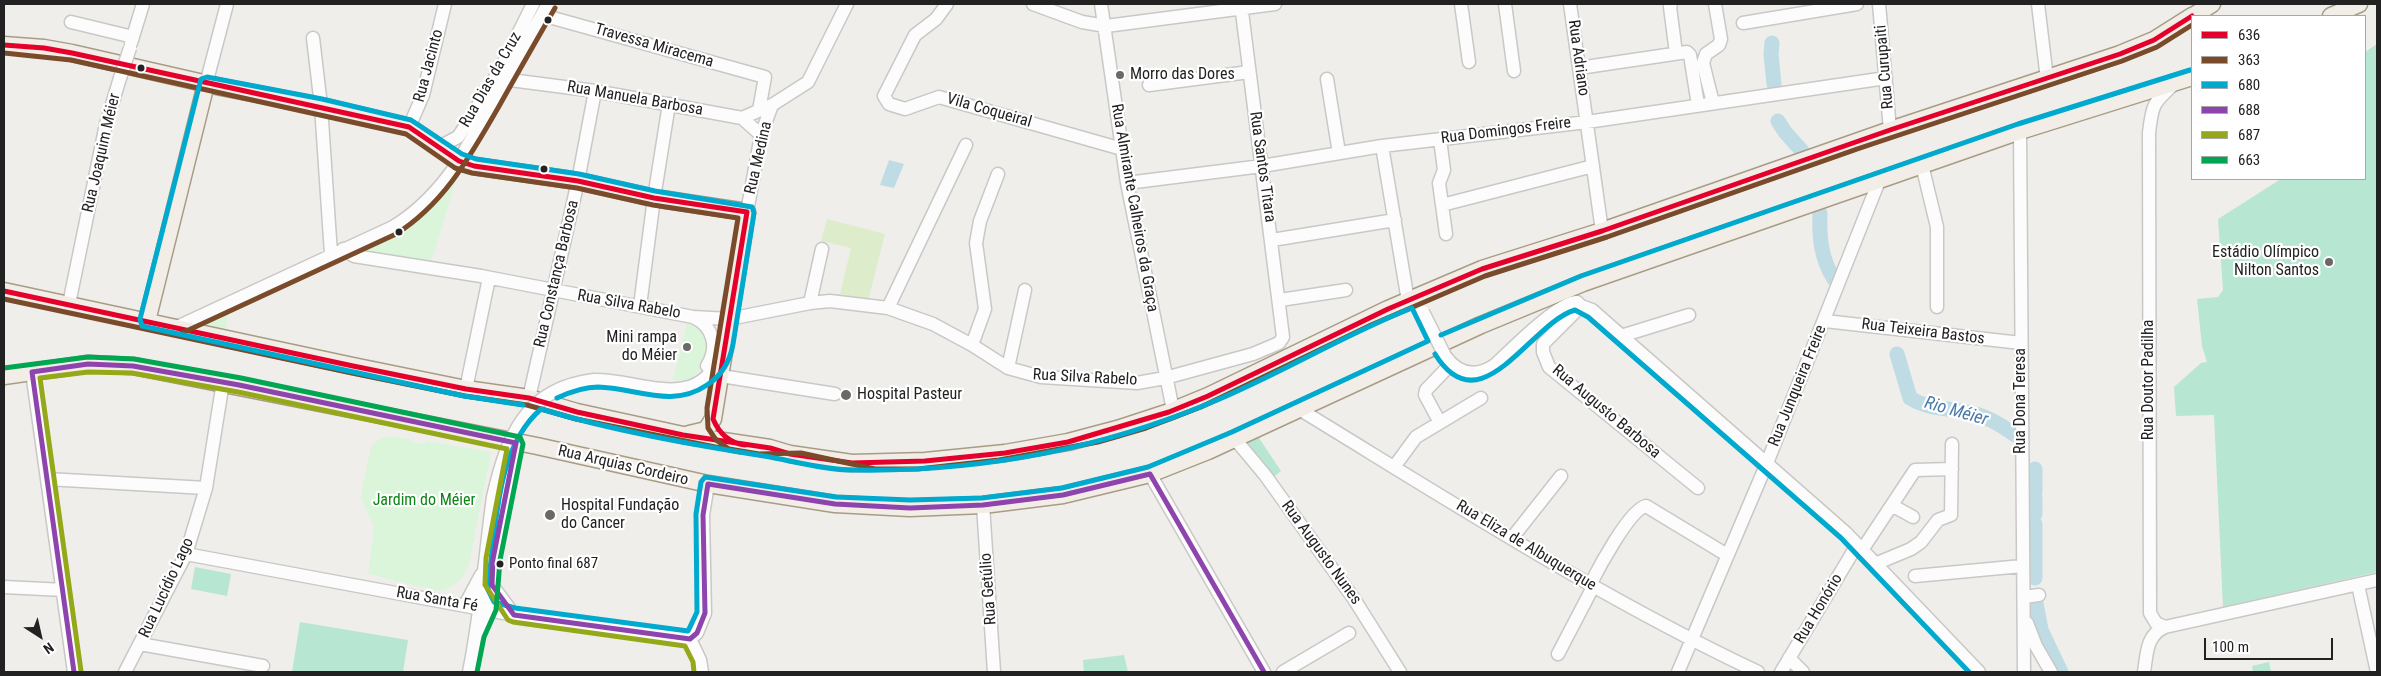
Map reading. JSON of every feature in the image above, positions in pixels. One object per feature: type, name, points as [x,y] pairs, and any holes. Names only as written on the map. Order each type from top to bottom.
[{"type":"main road","points":[[2194,15],[2212,4]]},
{"type":"main road","points":[[2333,15],[2359,4]]},
{"type":"main road","points":[[4,291],[466,389],[529,398],[577,412],[683,435],[738,445],[770,448],[790,454],[852,463],[925,461],[1005,453],[1050,445],[1117,429],[1173,410],[1415,303],[1506,260],[1602,231],[1890,130],[2136,48],[2154,40],[2191,17]]},
{"type":"main road","points":[[4,45],[72,52],[206,84],[321,106],[409,128],[459,161],[474,166],[578,181],[654,198],[746,212]]},
{"type":"main road","name":"Rua Arquias Cordeiro","points":[[4,376],[88,364],[114,364],[166,371],[537,446],[708,484],[835,504],[910,508],[983,505],[1064,495],[1150,474],[1235,439],[1525,307],[1583,283],[1879,181],[2020,130],[2191,77]]},
{"type":"main road","points":[[147,321],[206,84]]},
{"type":"main road","name":"Rua Medina","points":[[713,419],[746,212]]},
{"type":"main road","points":[[1525,307],[1551,301],[1555,302],[1558,309]]},
{"type":"main road","points":[[683,435],[701,433],[708,428],[713,419]]},
{"type":"main road","points":[[713,419],[720,433],[738,445]]},
{"type":"main road","points":[[770,448],[784,445],[828,451],[874,462]]},
{"type":"main road","points":[[790,454],[828,451]]},
{"type":"street","name":"Rua Joaquim Méier","points":[[69,304],[106,124],[143,4]]},
{"type":"street","points":[[206,84],[227,4]]},
{"type":"street","name":"Rua Jacinto","points":[[409,128],[423,95],[445,4]]},
{"type":"street","name":"Rua Dias da Cruz","points":[[177,327],[407,218],[432,196],[459,161],[501,78],[533,4]]},
{"type":"street","points":[[761,134],[742,118],[772,104],[808,82],[846,4]]},
{"type":"street","name":"Vila Coqueiral","points":[[947,4],[936,19],[915,35],[884,96],[889,104],[905,109],[940,97],[1122,149]]},
{"type":"street","points":[[1032,4],[1082,22],[1106,26],[1241,6],[1275,4]]},
{"type":"street","name":"Rua Almirante Calheiros da Graça","points":[[1101,4],[1106,26],[1126,183],[1173,410]]},
{"type":"street","points":[[1461,4],[1469,62]]},
{"type":"street","points":[[1505,4],[1514,71]]},
{"type":"street","name":"Rua Adriano","points":[[1570,4],[1602,231]]},
{"type":"street","points":[[1671,4],[1676,53]]},
{"type":"street","points":[[1713,103],[1703,63],[1706,54],[1718,45],[1721,39],[1715,4]]},
{"type":"street","points":[[1743,23],[1857,4]]},
{"type":"street","name":"Rua Curupaiti","points":[[1880,4],[1890,130]]},
{"type":"street","points":[[2038,4],[2047,79]]},
{"type":"street","name":"Rua Santos Titara","points":[[1241,6],[1284,331]]},
{"type":"street","name":"Rua Dias da Cruz","points":[[439,148],[458,137],[501,78],[545,9]]},
{"type":"street","name":"Travessa Miracema","points":[[545,9],[766,77]]},
{"type":"street","points":[[71,22],[131,43]]},
{"type":"street","points":[[313,38],[337,251]]},
{"type":"street","points":[[1579,68],[1687,52],[1690,55],[1698,105]]},
{"type":"street","points":[[1149,85],[1249,72]]},
{"type":"street","name":"Rua Medina","points":[[758,110],[766,77]]},
{"type":"street","name":"Rua Manuela Barbosa","points":[[501,78],[595,91],[742,118]]},
{"type":"street","name":"Rua Domingos Freire","points":[[1126,183],[1262,166],[1382,146],[1587,122],[1886,78]]},
{"type":"street","points":[[1327,79],[1339,153]]},
{"type":"street","name":"Rua Doutor Padilha","points":[[2165,627],[2156,623],[2150,613],[2149,133],[2152,108],[2159,98],[2176,83]]},
{"type":"street","name":"Rua Constança Barbosa","points":[[529,398],[578,181],[595,91]]},
{"type":"street","points":[[640,306],[669,104]]},
{"type":"street","name":"Rua Medina","points":[[746,212],[761,134],[772,104]]},
{"type":"street","name":"Rua Dona Teresa","points":[[2020,130],[2022,566],[2032,596],[2024,616],[2024,672]]},
{"type":"street","points":[[1440,139],[1444,170],[1439,183],[1446,234]]},
{"type":"street","points":[[888,308],[966,145]]},
{"type":"street","points":[[1382,146],[1394,220],[1415,303],[1448,360],[1463,372],[1476,373],[1489,368],[1558,309],[1570,302],[1592,310],[1841,528],[1979,672]]},
{"type":"street","points":[[1922,165],[1937,227],[1937,307]]},
{"type":"street","points":[[1442,205],[1593,166]]},
{"type":"street","points":[[972,344],[985,309],[976,243],[977,232],[998,174]]},
{"type":"street","name":"Rua Junqueira Freire","points":[[1678,672],[1767,463],[1879,181]]},
{"type":"street","points":[[1272,240],[1394,220]]},
{"type":"street","points":[[810,303],[822,249]]},
{"type":"street","name":"Rua Silva Rabelo","points":[[337,251],[354,256],[489,278],[693,317],[729,319],[810,303],[843,302],[888,308],[933,324],[972,344],[1008,368],[1028,375],[1060,378],[1137,383],[1165,378],[1270,347],[1279,343],[1284,331]]},
{"type":"street","points":[[466,389],[489,278]]},
{"type":"street","points":[[1579,304],[1577,295],[1583,283]]},
{"type":"street","points":[[1008,368],[1025,290]]},
{"type":"street","points":[[1280,300],[1346,290]]},
{"type":"street","name":"Rua Augusto Barbosa","points":[[1579,304],[1544,344],[1543,352],[1549,367],[1698,488]]},
{"type":"street","points":[[1621,336],[1689,315]]},
{"type":"street","points":[[693,317],[708,328],[712,334],[714,347],[710,362],[696,385]]},
{"type":"street","name":"Rua Teixeira Bastos","points":[[1825,321],[2021,343]]},
{"type":"street","points":[[469,672],[483,604],[482,572],[493,497],[507,445],[523,417],[535,404],[551,393],[581,381],[624,382],[670,391],[684,390],[696,385],[714,368],[725,346]]},
{"type":"street","points":[[1439,422],[1425,395],[1426,390],[1448,360]]},
{"type":"street","points":[[32,372],[74,672]]},
{"type":"street","points":[[721,376],[835,394]]},
{"type":"street","name":"Rua Lucídio Lago","points":[[125,672],[186,554],[206,488],[223,382]]},
{"type":"street","points":[[1394,467],[1410,444],[1439,422],[1481,398]]},
{"type":"street","name":"Rua Eliza de Albuquerque","points":[[1298,409],[1591,586],[1691,640],[1758,672]]},
{"type":"street","name":"Rua Augusto Nunes","points":[[1235,439],[1265,475],[1354,599],[1400,672]]},
{"type":"street","points":[[483,604],[492,585],[493,558],[516,443]]},
{"type":"street","points":[[1875,564],[1911,549],[1921,542],[1938,520],[1951,515],[1952,444]]},
{"type":"street","name":"Rua Honório","points":[[1781,672],[1860,548],[1915,470],[1952,469]]},
{"type":"street","points":[[1150,474],[1264,672]]},
{"type":"street","points":[[1512,538],[1561,476]]},
{"type":"street","points":[[47,479],[206,488]]},
{"type":"street","points":[[702,672],[700,660],[690,639],[696,633],[705,613],[703,515],[708,484]]},
{"type":"street","name":"Rua Getúlio","points":[[983,505],[994,672]]},
{"type":"street","points":[[1558,654],[1617,538],[1638,509],[1646,506],[1727,555]]},
{"type":"street","points":[[1889,509],[1895,507],[1913,517]]},
{"type":"street","name":"Rua Santa Fé","points":[[186,554],[465,605],[483,604],[514,615],[690,639]]},
{"type":"street","points":[[1915,576],[2022,566]]},
{"type":"street","points":[[465,605],[482,572]]},
{"type":"street","points":[[2144,672],[2148,647],[2152,636],[2165,627],[2377,580]]},
{"type":"street","points":[[492,585],[514,615]]},
{"type":"street","points":[[2358,585],[2377,672]]},
{"type":"street","points":[[4,587],[64,590]]},
{"type":"street","points":[[2024,616],[2036,646],[2051,672]]},
{"type":"street","points":[[1283,672],[1350,632]]},
{"type":"street","points":[[140,644],[263,666]]},
{"type":"street","points":[[1789,658],[1803,672]]},
{"type":"green space","points":[[2377,44],[2377,572],[2223,607],[2214,415],[2176,416],[2174,387],[2201,363],[2207,362],[2202,346],[2197,299],[2218,297],[2223,290],[2218,219],[2279,180],[2366,180],[2366,51]]},
{"type":"green space","points":[[459,170],[431,263],[359,251],[373,247],[417,221]]},
{"type":"green space","points":[[827,219],[885,234],[868,301],[840,294],[851,248],[821,241]]},
{"type":"green space","points":[[227,307],[229,311],[225,331],[200,325],[200,322]]},
{"type":"green space","points":[[687,323],[696,327],[709,341],[706,357],[696,375],[690,379],[673,380]]},
{"type":"green space","points":[[1255,432],[1281,471],[1270,480],[1240,440]]},
{"type":"green space","name":"Jardim do Méier","points":[[390,436],[410,439],[412,442],[424,444],[427,441],[491,452],[469,565],[457,583],[443,590],[437,591],[368,574],[373,525],[361,498],[362,490],[371,446],[380,439]]},
{"type":"green space","points":[[195,567],[231,574],[227,596],[191,589]]},
{"type":"green space","points":[[300,622],[408,640],[403,672],[292,672]]},
{"type":"green space","points":[[1124,655],[1128,672],[1084,672],[1083,660]]},
{"type":"green space","points":[[2269,662],[2271,672],[2253,672],[2252,666]]},
{"type":"water","points":[[889,160],[904,164],[894,188],[880,185]]},
{"type":"waterway","name":"Rio Méier","points":[[1772,43],[1771,54],[1774,84]]},
{"type":"waterway","name":"Rio Méier","points":[[1778,121],[1802,151]]},
{"type":"waterway","name":"Rio Méier","points":[[1820,213],[1822,247],[1826,264],[1834,279]]},
{"type":"waterway","name":"Rio Méier","points":[[1897,354],[1910,398],[1930,406],[1980,415],[2015,435]]},
{"type":"waterway","name":"Rio Méier","points":[[2035,469],[2035,492]]},
{"type":"waterway","name":"Rio Méier","points":[[2035,498],[2035,514]]},
{"type":"waterway","name":"Rio Méier","points":[[2035,524],[2035,578]]},
{"type":"waterway","name":"Rio Méier","points":[[2035,598],[2041,630],[2061,672]]},
{"type":"transit line","name":"363","points":[[180,334],[396,234],[413,222],[429,208],[466,161],[555,8]]},
{"type":"transit line","name":"636","points":[[4,291],[353,366],[466,389],[529,398],[577,412],[683,435],[770,448],[790,454],[852,463],[925,461],[1005,453],[1068,442],[1169,412],[1208,396],[1388,309],[1482,269],[1602,231],[1890,130],[2120,54],[2154,40],[2191,17]]},
{"type":"transit line","name":"363","points":[[4,53],[71,60],[406,134],[455,168],[472,173],[577,188],[653,205],[738,218],[707,408],[708,428],[716,440],[729,449],[759,454],[801,453],[875,469],[918,469],[999,460],[1098,442],[1146,428],[1201,407],[1371,325],[1485,276],[1607,237],[1857,149],[2122,61],[2157,47],[2191,26]]},
{"type":"transit line","name":"636","points":[[4,45],[44,48],[72,53],[409,127],[459,161],[474,166],[578,181],[654,198],[747,212]]},
{"type":"transit line","name":"680","points":[[1441,335],[1581,276],[2018,124],[2190,70]]},
{"type":"transit line","name":"680","points":[[523,405],[464,396],[142,326],[140,319],[201,79],[207,77],[322,99],[411,120],[462,154],[476,159],[579,174],[655,191],[752,207],[754,213],[733,344],[730,356],[717,377],[694,392],[681,396],[654,395],[598,387],[577,390],[557,398]]},
{"type":"transit line","name":"636","points":[[745,445],[729,440],[718,429],[713,419],[747,212]]},
{"type":"transit line","name":"363","points":[[4,299],[465,396],[527,405],[576,419],[740,452]]},
{"type":"transit line","name":"680","points":[[1412,308],[1428,341],[1232,432],[1148,467],[1062,488],[982,498],[910,500],[836,497],[705,477],[701,482],[696,514],[697,612],[688,631],[515,608],[494,602],[488,590],[497,510],[507,465],[515,444],[526,425],[541,409],[596,424],[652,436],[832,469],[900,470],[990,462],[1080,445],[1124,434],[1167,419],[1236,392],[1361,330],[1412,308]]},
{"type":"transit line","name":"680","points":[[1435,354],[1452,374],[1470,380],[1488,376],[1505,365],[1558,319],[1575,310],[1588,317],[1841,538],[1969,672]]},
{"type":"transit line","name":"663","points":[[4,368],[88,357],[134,359],[241,378],[520,437],[523,444],[500,560],[496,610],[484,637],[477,672]]},
{"type":"transit line","name":"688","points":[[74,672],[32,372],[88,364],[133,366],[239,385],[516,443],[493,559],[492,585],[514,615],[690,639],[697,633],[705,613],[703,515],[708,484],[835,504],[910,508],[983,505],[1063,495],[1150,474],[1264,672]]},
{"type":"transit line","name":"687","points":[[81,671],[40,378],[88,372],[132,373],[238,392],[507,449],[486,558],[485,585],[508,620],[685,646],[693,662],[694,672]]},
{"type":"place","name":"Morro das Dores","points":[[1120,75]]},
{"type":"place","name":"Estádio Olímpico Nilton Santos","points":[[2329,262]]},
{"type":"place","name":"Mini rampa do Méier","points":[[687,347]]},
{"type":"place","name":"Hospital Pasteur","points":[[846,395]]},
{"type":"place","name":"Hospital Fundação do Cancer","points":[[550,515]]},
{"type":"place","name":"Ponto final 687","points":[[500,564]]}]
